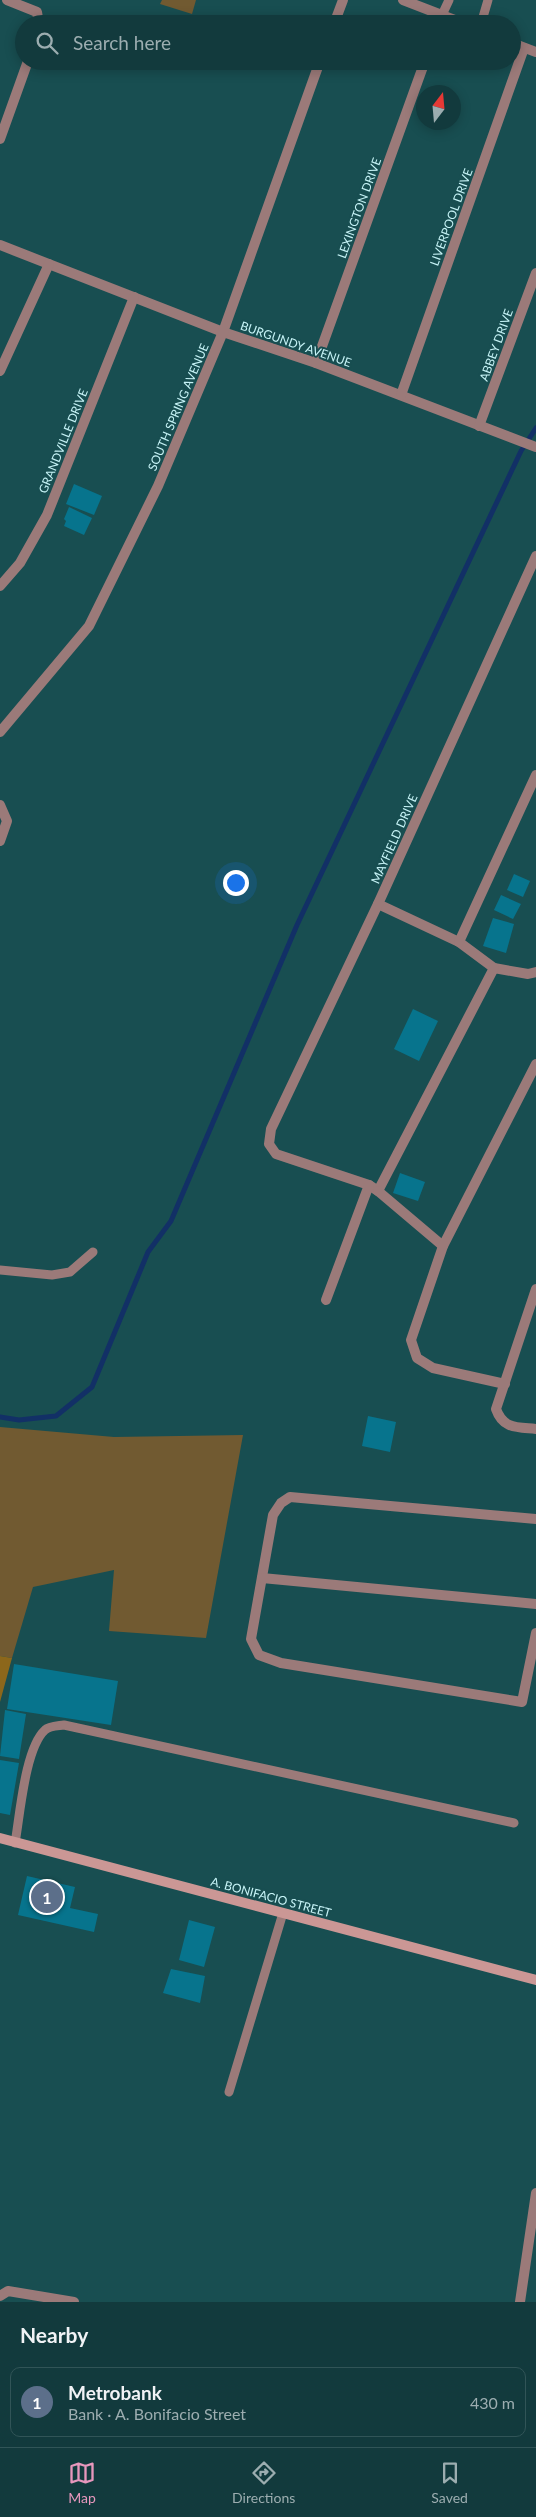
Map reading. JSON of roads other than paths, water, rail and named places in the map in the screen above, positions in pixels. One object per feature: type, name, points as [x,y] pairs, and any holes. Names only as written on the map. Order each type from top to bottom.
[{"type":"main road","name":"A. BONIFACIO STREET","points":[[0,1838],[536,1980]]},
{"type":"street","points":[[7,0],[37,12],[38,15]]},
{"type":"street","points":[[337,15],[342,0]]},
{"type":"street","points":[[403,0],[432,15]]},
{"type":"street","points":[[521,47],[536,52]]},
{"type":"street","name":"LIVERPOOL DRIVE","points":[[521,56],[524,48]]},
{"type":"street","points":[[0,139],[25,70]]},
{"type":"street","name":"SOUTH SPRING AVENUE","points":[[0,732],[89,626],[158,486],[223,332],[317,70]]},
{"type":"street","name":"LEXINGTON DRIVE","points":[[316,363],[422,70]]},
{"type":"street","name":"LIVERPOOL DRIVE","points":[[401,395],[516,70]]},
{"type":"street","name":"BURGUNDY AVENUE","points":[[0,245],[223,332],[316,363],[536,447]]},
{"type":"street","points":[[0,371],[48,264]]},
{"type":"street","name":"ABBEY DRIVE","points":[[479,426],[536,273]]},
{"type":"street","name":"GRANDVILLE DRIVE","points":[[0,586],[20,563],[47,515],[134,297]]},
{"type":"street","name":"MAYFIELD DRIVE","points":[[373,1188],[276,1154],[269,1144],[270,1130],[378,904],[536,556]]},
{"type":"street","points":[[459,942],[536,775]]},
{"type":"street","points":[[0,805],[7,821],[0,841]]},
{"type":"street","points":[[378,904],[459,942],[494,968],[528,974],[536,972]]},
{"type":"street","points":[[326,1300],[373,1188],[494,968]]},
{"type":"street","points":[[504,1384],[433,1368],[417,1358],[411,1340],[443,1246],[536,1064]]},
{"type":"street","points":[[373,1188],[443,1246]]},
{"type":"street","points":[[536,1289],[496,1409],[500,1419],[508,1425],[536,1429]]},
{"type":"street","points":[[536,1519],[290,1497],[281,1503],[273,1516],[251,1639],[259,1655],[281,1663],[522,1702],[536,1633]]},
{"type":"street","points":[[262,1578],[536,1604]]},
{"type":"street","points":[[520,2302],[531,2257],[536,2193]]},
{"type":"street","points":[[0,2296],[8,2291],[74,2302]]},
{"type":"lane","points":[[442,15],[449,0]]},
{"type":"lane","points":[[484,15],[488,0]]},
{"type":"lane","points":[[0,1270],[52,1275],[70,1272],[93,1252]]},
{"type":"lane","points":[[15,1842],[30,1757],[35,1741],[46,1728],[64,1725],[514,1823]]},
{"type":"lane","points":[[229,2092],[284,1913]]},
{"type":"waterway","points":[[0,1417],[19,1420],[56,1416],[92,1387],[148,1252],[171,1221],[297,925],[521,451],[536,428]]},
{"type":"place","name":"Metrobank","points":[[47,1897]]}]
